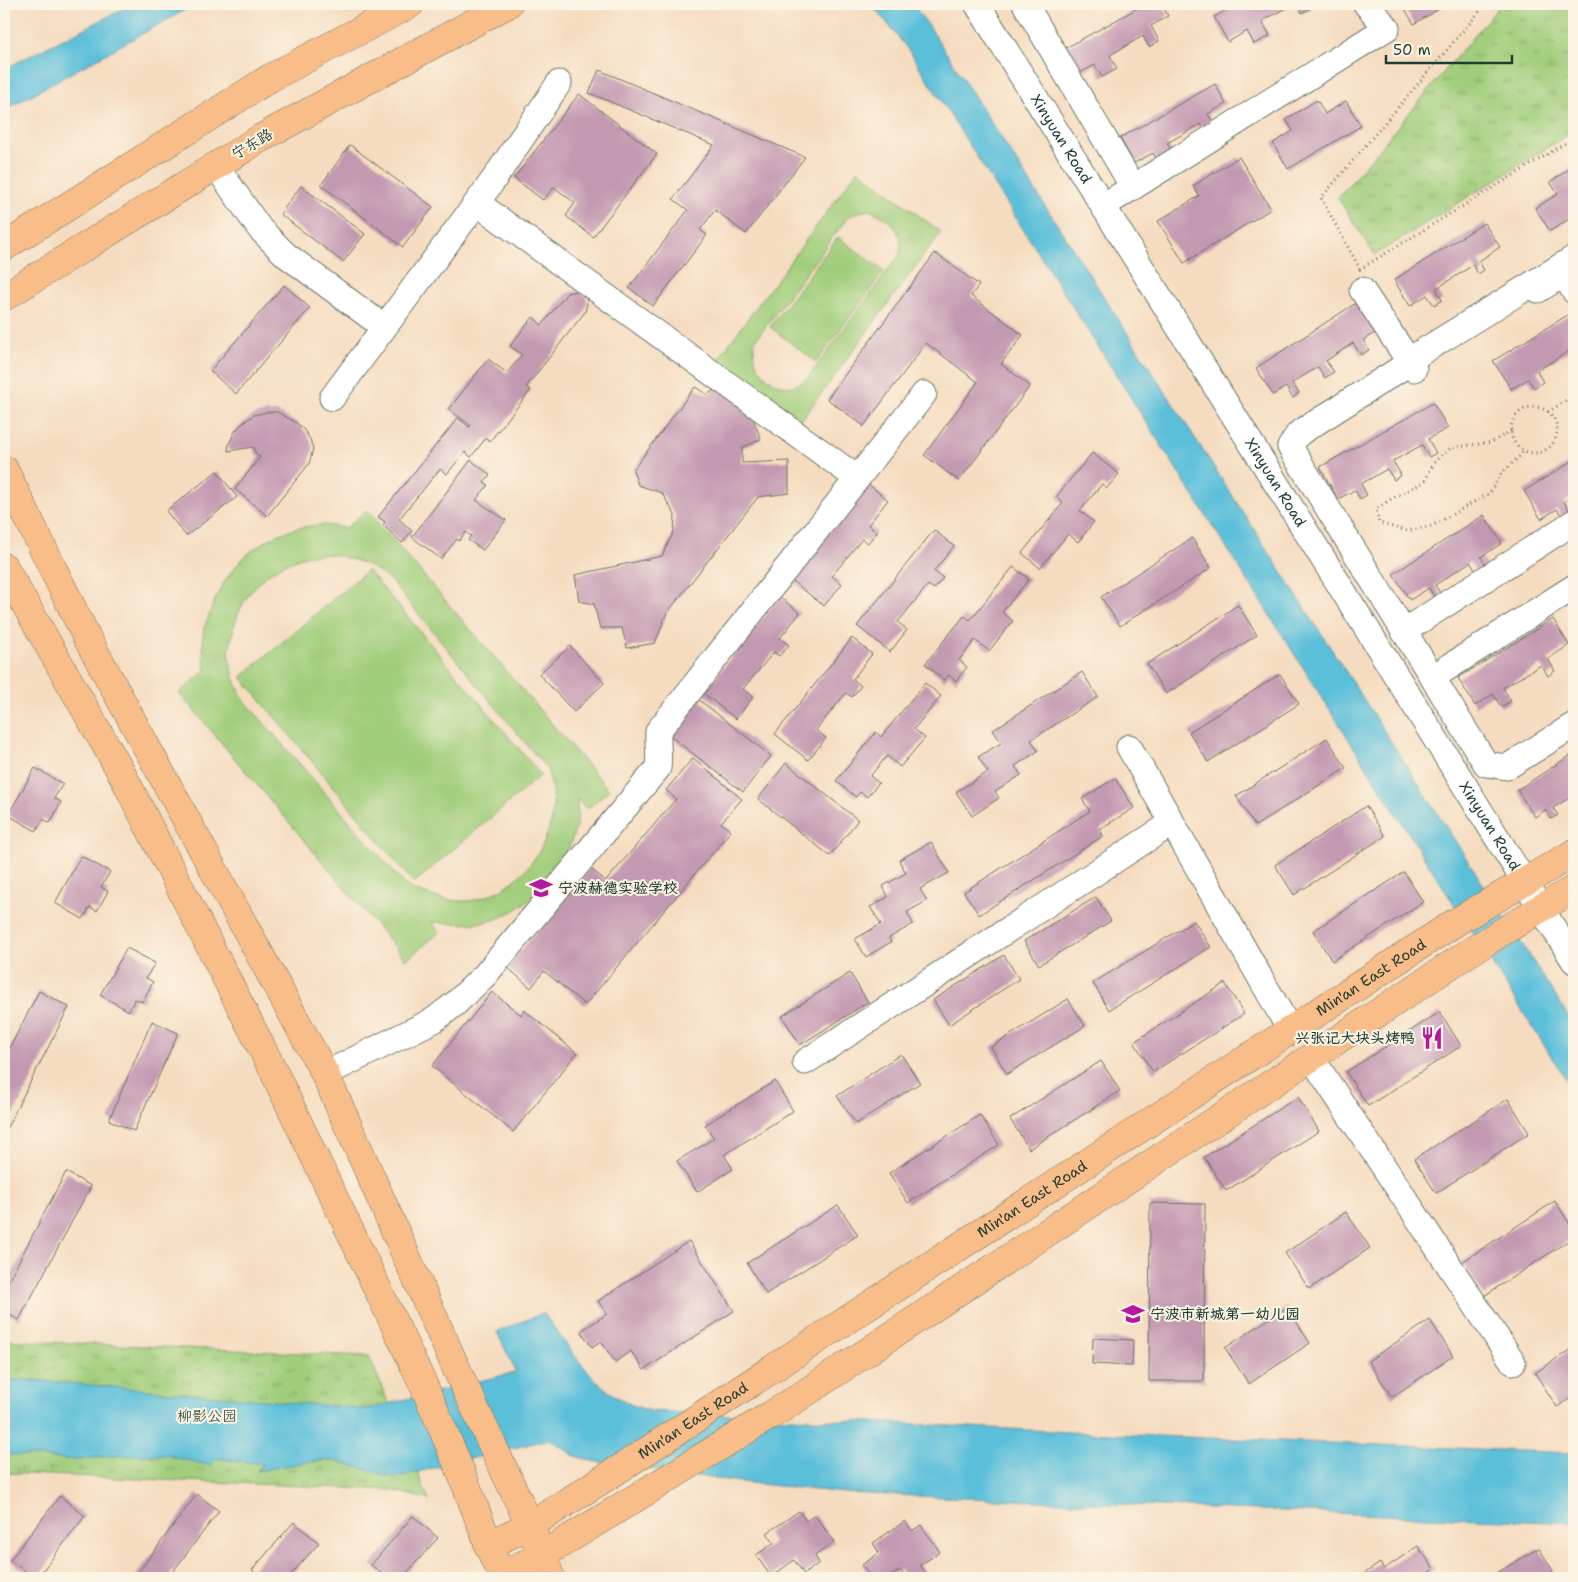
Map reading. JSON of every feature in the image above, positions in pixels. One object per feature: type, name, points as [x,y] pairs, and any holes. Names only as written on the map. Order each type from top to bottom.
[{"type":"main road","points":[[4,247],[270,78],[410,4]]},
{"type":"main road","name":"宁东路","points":[[4,296],[261,138],[508,4]]},
{"type":"main road","points":[[4,469],[86,636],[324,1074],[530,1526],[546,1567]]},
{"type":"main road","points":[[4,567],[125,780],[274,1072],[424,1386],[461,1472],[501,1576],[546,1567],[665,1480],[784,1407],[1470,952],[1574,889]]},
{"type":"main road","name":"Min'an East Road","points":[[488,1545],[530,1526],[1456,922],[1574,852]]},
{"type":"street","name":"Xinyuan Road","points":[[977,4],[1524,881],[1530,914],[1574,961]]},
{"type":"street","points":[[1025,4],[1133,187]]},
{"type":"street","points":[[1103,206],[1387,28],[1366,4]]},
{"type":"street","points":[[332,398],[477,203],[559,83]]},
{"type":"street","points":[[216,166],[260,229],[286,255],[384,327]]},
{"type":"street","points":[[477,203],[857,478]]},
{"type":"street","points":[[1411,365],[1569,269]]},
{"type":"street","points":[[1574,291],[1570,284],[1559,277],[1411,365],[1403,367],[1298,434],[1290,447],[1436,674],[1487,748],[1503,758],[1574,715]]},
{"type":"street","points":[[1362,290],[1411,365]]},
{"type":"street","points":[[324,1074],[434,1020],[456,1003],[485,975],[658,768],[660,756],[657,743],[658,731],[924,394]]},
{"type":"street","points":[[1407,629],[1574,522]]},
{"type":"street","points":[[1436,674],[1574,587]]},
{"type":"street","points":[[1436,674],[1486,764],[1507,767],[1574,725]]},
{"type":"street","points":[[1129,748],[1290,1030]]},
{"type":"street","points":[[805,1062],[1172,823]]},
{"type":"street","points":[[1311,1058],[1513,1362]]},
{"type":"path","points":[[1486,4],[1321,198],[1360,269],[1574,138]]},
{"type":"path","points":[[1548,412],[1574,395]]},
{"type":"path","points":[[1527,408],[1541,408],[1548,412],[1553,417],[1557,432],[1550,446],[1536,453],[1524,450],[1516,444],[1512,438],[1511,430],[1516,417],[1521,412],[1527,408]]},
{"type":"path","points":[[1511,430],[1492,442],[1451,448],[1435,461],[1424,482],[1376,509],[1379,523],[1407,531],[1432,526],[1490,493],[1501,474],[1524,450]]},
{"type":"green space","points":[[1501,4],[1574,4],[1574,131],[1375,255],[1338,198]]},
{"type":"green space","points":[[858,170],[941,232],[798,425],[715,363]],"holes":[[[869,210],[884,217],[896,229],[900,241],[899,256],[807,379],[791,386],[779,385],[769,379],[757,365],[754,342],[848,217]]]},
{"type":"green space","points":[[838,237],[884,271],[816,362],[770,327]]},
{"type":"green space","points":[[367,510],[609,790],[587,809],[577,799],[577,822],[573,838],[558,867],[537,893],[511,912],[489,921],[464,924],[431,922],[440,932],[406,960],[179,693],[206,670],[203,644],[204,628],[219,592],[228,576],[240,562],[269,539],[286,532],[304,527],[323,525],[346,528]],"holes":[[[329,554],[356,560],[370,566],[392,582],[547,769],[552,789],[553,810],[550,826],[544,841],[537,855],[516,879],[489,895],[474,900],[457,901],[421,893],[406,886],[243,699],[240,693],[232,672],[229,653],[235,622],[247,597],[265,577],[288,562],[312,555]]]},
{"type":"green space","points":[[368,570],[541,775],[414,883],[241,677]]},
{"type":"green space","name":"柳影公园","points":[[4,1340],[369,1356],[429,1500],[392,1490],[4,1473]]},
{"type":"water","points":[[133,4],[196,4],[4,110],[4,69]]},
{"type":"water","points":[[869,4],[912,4],[929,26],[1574,1025],[1574,1092],[910,52],[879,13]]},
{"type":"water","points":[[543,1313],[579,1361],[610,1393],[632,1405],[651,1411],[1109,1434],[1574,1453],[1574,1523],[845,1493],[740,1482],[592,1461],[575,1456],[550,1439],[394,1478],[334,1460],[307,1462],[257,1471],[263,1464],[213,1458],[212,1466],[165,1455],[109,1456],[76,1460],[4,1454],[4,1380],[33,1380],[367,1409],[516,1372],[497,1332]]},
{"type":"building","points":[[1145,4],[1162,4],[1168,16],[1151,26],[1159,41],[1149,47],[1143,36],[1110,55],[1117,69],[1102,77],[1095,65],[1076,75],[1062,50]]},
{"type":"building","points":[[1237,4],[1293,4],[1262,21],[1270,36],[1254,44],[1247,31],[1228,42],[1214,17]]},
{"type":"building","points":[[1296,4],[1309,4],[1311,8],[1302,13]]},
{"type":"building","points":[[1402,4],[1447,4],[1414,24]]},
{"type":"building","points":[[599,70],[805,157],[746,234],[715,210],[700,230],[707,235],[653,306],[629,288],[688,210],[673,199],[714,145],[589,93]]},
{"type":"building","points":[[1215,84],[1226,104],[1208,114],[1217,129],[1207,135],[1201,124],[1167,143],[1175,157],[1160,165],[1153,153],[1134,163],[1120,138]]},
{"type":"building","points":[[579,94],[657,154],[593,237],[566,216],[575,203],[554,187],[543,200],[514,178]]},
{"type":"building","points":[[1317,100],[1325,114],[1346,101],[1361,126],[1288,169],[1273,143],[1293,131],[1286,119]]},
{"type":"building","points":[[350,145],[433,207],[403,247],[321,185]]},
{"type":"building","points":[[1239,157],[1271,209],[1184,263],[1158,221],[1199,196],[1193,186]]},
{"type":"building","points":[[1574,166],[1574,216],[1550,231],[1535,208],[1558,194],[1550,182]]},
{"type":"building","points":[[301,186],[365,234],[343,262],[280,214]]},
{"type":"building","points":[[1484,223],[1500,247],[1479,261],[1484,270],[1478,274],[1473,265],[1436,289],[1442,300],[1434,305],[1427,295],[1410,306],[1394,280]]},
{"type":"building","points":[[935,253],[979,285],[971,296],[1023,335],[1001,364],[1030,386],[959,481],[924,455],[978,382],[926,343],[864,426],[827,399]]},
{"type":"building","points":[[284,285],[310,308],[236,394],[210,371]]},
{"type":"building","points":[[580,292],[586,297],[585,312],[526,387],[531,390],[490,441],[486,438],[471,457],[465,452],[447,474],[440,469],[399,519],[412,531],[402,543],[383,525],[385,522],[378,517],[458,418],[469,427],[471,426],[449,409],[488,359],[507,373],[522,355],[510,346],[533,317],[542,325],[567,293]]},
{"type":"building","points":[[1359,301],[1378,331],[1363,340],[1369,350],[1361,355],[1353,343],[1326,361],[1334,372],[1325,378],[1318,367],[1292,383],[1299,393],[1293,398],[1286,387],[1273,395],[1256,368]]},
{"type":"building","points":[[1574,311],[1574,359],[1569,351],[1537,371],[1543,382],[1534,388],[1528,379],[1511,389],[1493,361]]},
{"type":"building","points":[[721,383],[750,411],[761,439],[742,448],[742,463],[789,461],[789,493],[758,497],[667,613],[655,643],[627,648],[622,628],[600,628],[594,604],[579,601],[575,575],[662,556],[674,531],[675,515],[662,493],[638,485],[633,470],[695,387],[708,395]]},
{"type":"building","points":[[1433,403],[1448,428],[1428,439],[1436,453],[1429,457],[1422,445],[1393,461],[1401,475],[1394,480],[1387,469],[1361,484],[1367,495],[1360,499],[1355,490],[1338,499],[1320,467]]},
{"type":"building","points":[[277,412],[297,423],[310,439],[313,449],[309,464],[267,516],[235,489],[260,457],[256,454],[253,447],[228,451],[235,431],[244,422],[254,415]]},
{"type":"building","points":[[1092,453],[1119,474],[1107,488],[1102,484],[1080,511],[1094,522],[1078,542],[1068,534],[1040,568],[1022,553],[1063,503],[1056,497]]},
{"type":"building","points":[[471,460],[490,475],[484,482],[488,485],[476,500],[506,520],[483,550],[468,540],[471,536],[466,532],[459,541],[457,539],[441,559],[412,537]]},
{"type":"building","points":[[1574,460],[1574,496],[1564,502],[1573,516],[1565,521],[1557,509],[1541,519],[1524,491]]},
{"type":"building","points":[[217,471],[237,497],[186,536],[166,511]]},
{"type":"building","points":[[868,484],[888,500],[868,525],[877,532],[868,543],[862,539],[832,576],[842,584],[824,606],[791,580]]},
{"type":"building","points":[[1484,515],[1502,543],[1481,557],[1489,570],[1479,576],[1470,562],[1435,585],[1442,596],[1436,600],[1429,588],[1410,600],[1393,574]]},
{"type":"building","points":[[934,530],[954,546],[934,571],[943,578],[934,589],[928,585],[898,622],[907,630],[890,652],[857,626]]},
{"type":"building","points":[[1192,538],[1211,568],[1120,626],[1101,597]]},
{"type":"building","points":[[1013,567],[1029,579],[1002,612],[1013,621],[989,651],[975,640],[959,660],[967,667],[956,681],[949,675],[944,680],[925,664],[964,616],[970,620]]},
{"type":"building","points":[[780,597],[800,613],[780,638],[789,645],[779,656],[774,652],[743,689],[753,697],[736,719],[703,693]]},
{"type":"building","points":[[1238,605],[1257,635],[1166,694],[1147,664]]},
{"type":"building","points":[[1553,619],[1569,645],[1548,659],[1555,671],[1548,676],[1541,665],[1503,688],[1511,701],[1501,707],[1493,694],[1475,706],[1458,678]]},
{"type":"building","points":[[852,638],[872,654],[853,679],[861,686],[852,697],[846,693],[816,730],[826,738],[808,760],[775,734]]},
{"type":"building","points":[[570,646],[604,683],[574,712],[539,674]]},
{"type":"building","points":[[1082,672],[1098,697],[1031,740],[1038,751],[1015,766],[1021,775],[995,792],[999,798],[972,816],[956,792],[988,772],[978,757],[1001,743],[993,730]]},
{"type":"building","points":[[1280,674],[1299,704],[1208,762],[1189,732]]},
{"type":"building","points":[[925,683],[941,696],[914,729],[925,738],[900,767],[887,756],[870,776],[879,783],[867,797],[860,792],[856,797],[836,781],[876,732],[881,737]]},
{"type":"building","points":[[698,699],[771,756],[743,792],[670,736]]},
{"type":"building","points":[[1327,738],[1346,768],[1255,826],[1236,796]]},
{"type":"building","points":[[1574,753],[1574,795],[1553,808],[1558,815],[1551,819],[1545,810],[1535,817],[1517,790]]},
{"type":"building","points":[[693,758],[742,799],[721,823],[731,831],[585,1005],[544,971],[531,988],[507,967],[590,868],[606,881],[676,799],[666,790]]},
{"type":"building","points":[[786,763],[858,820],[830,856],[758,799]]},
{"type":"building","points":[[35,768],[63,784],[54,798],[61,802],[50,823],[43,819],[36,831],[8,815]]},
{"type":"building","points":[[1115,778],[1134,808],[1100,829],[1103,836],[979,915],[964,892],[1090,811],[1082,799]]},
{"type":"building","points":[[1366,806],[1385,836],[1294,895],[1275,865]]},
{"type":"building","points":[[931,842],[949,873],[920,889],[927,901],[907,912],[913,924],[889,938],[891,942],[866,957],[855,939],[881,924],[870,907],[888,897],[883,886],[906,873],[899,860]]},
{"type":"building","points":[[81,856],[110,872],[101,887],[108,891],[97,911],[90,907],[83,919],[55,903]]},
{"type":"building","points":[[1404,872],[1423,902],[1332,961],[1313,931]]},
{"type":"building","points":[[1096,897],[1111,921],[1039,965],[1024,941]]},
{"type":"building","points":[[1194,921],[1211,947],[1109,1010],[1093,983]]},
{"type":"building","points":[[127,948],[155,963],[146,978],[153,982],[142,1002],[135,999],[129,1011],[100,995]]},
{"type":"building","points":[[1004,955],[1019,979],[949,1025],[933,1000]]},
{"type":"building","points":[[850,973],[868,1002],[800,1045],[782,1016]]},
{"type":"building","points":[[1225,983],[1244,1014],[1153,1072],[1134,1042]]},
{"type":"building","points":[[39,991],[69,1007],[4,1133],[4,1059]]},
{"type":"building","points":[[492,992],[521,1015],[524,1010],[577,1053],[513,1132],[432,1066]]},
{"type":"building","points":[[1068,999],[1085,1026],[1007,1074],[991,1047]]},
{"type":"building","points":[[1440,1012],[1461,1046],[1368,1106],[1346,1072]]},
{"type":"building","points":[[152,1021],[178,1033],[134,1131],[109,1120]]},
{"type":"building","points":[[901,1054],[920,1083],[856,1124],[837,1096]]},
{"type":"building","points":[[1101,1061],[1120,1091],[1029,1149],[1010,1119]]},
{"type":"building","points":[[775,1081],[793,1111],[724,1155],[733,1169],[697,1192],[677,1161],[714,1138],[705,1125]]},
{"type":"building","points":[[1298,1097],[1319,1131],[1226,1191],[1204,1157]]},
{"type":"building","points":[[1508,1099],[1529,1133],[1436,1193],[1414,1159]]},
{"type":"building","points":[[980,1115],[999,1145],[908,1203],[889,1173]]},
{"type":"building","points":[[66,1172],[91,1186],[19,1320],[4,1312],[4,1289]]},
{"type":"building","points":[[1555,1201],[1574,1231],[1574,1237],[1484,1296],[1462,1262]]},
{"type":"building","points":[[1150,1203],[1205,1204],[1204,1381],[1149,1381]]},
{"type":"building","points":[[838,1205],[858,1235],[766,1294],[747,1263]]},
{"type":"building","points":[[1346,1212],[1370,1248],[1309,1289],[1285,1253]]},
{"type":"building","points":[[689,1241],[734,1311],[644,1370],[631,1351],[615,1362],[601,1341],[592,1347],[581,1331],[607,1314],[598,1301]]},
{"type":"building","points":[[1287,1307],[1310,1343],[1249,1384],[1225,1348]]},
{"type":"building","points":[[1430,1320],[1453,1356],[1392,1397],[1368,1361]]},
{"type":"building","points":[[1093,1338],[1133,1340],[1132,1366],[1092,1364]]},
{"type":"building","points":[[1574,1347],[1574,1396],[1557,1407],[1535,1373]]},
{"type":"building","points":[[197,1494],[219,1511],[168,1578],[134,1578]]},
{"type":"building","points":[[60,1496],[85,1516],[37,1578],[34,1578],[10,1560]]},
{"type":"building","points":[[799,1511],[806,1521],[815,1515],[834,1542],[815,1556],[819,1563],[804,1574],[794,1560],[771,1577],[756,1555],[774,1543],[767,1533]]},
{"type":"building","points":[[413,1516],[438,1538],[402,1578],[387,1578],[371,1565]]},
{"type":"building","points":[[905,1521],[912,1531],[921,1525],[940,1552],[920,1565],[925,1572],[917,1578],[906,1578],[900,1570],[888,1578],[871,1578],[862,1565],[879,1553],[873,1543]]},
{"type":"building","points":[[294,1522],[319,1543],[288,1578],[261,1578],[252,1570]]},
{"type":"building","points":[[1418,1546],[1434,1569],[1420,1578],[1358,1578],[1380,1563],[1384,1569]]},
{"type":"building","points":[[1539,1548],[1553,1571],[1541,1578],[1488,1578]]},
{"type":"place","name":"宁波赫德实验学校","points":[[541,888]]},
{"type":"place","name":"兴张记大块头烤鸭","points":[[1432,1038]]},
{"type":"place","name":"宁波市新城第一幼儿园","points":[[1133,1314]]}]
